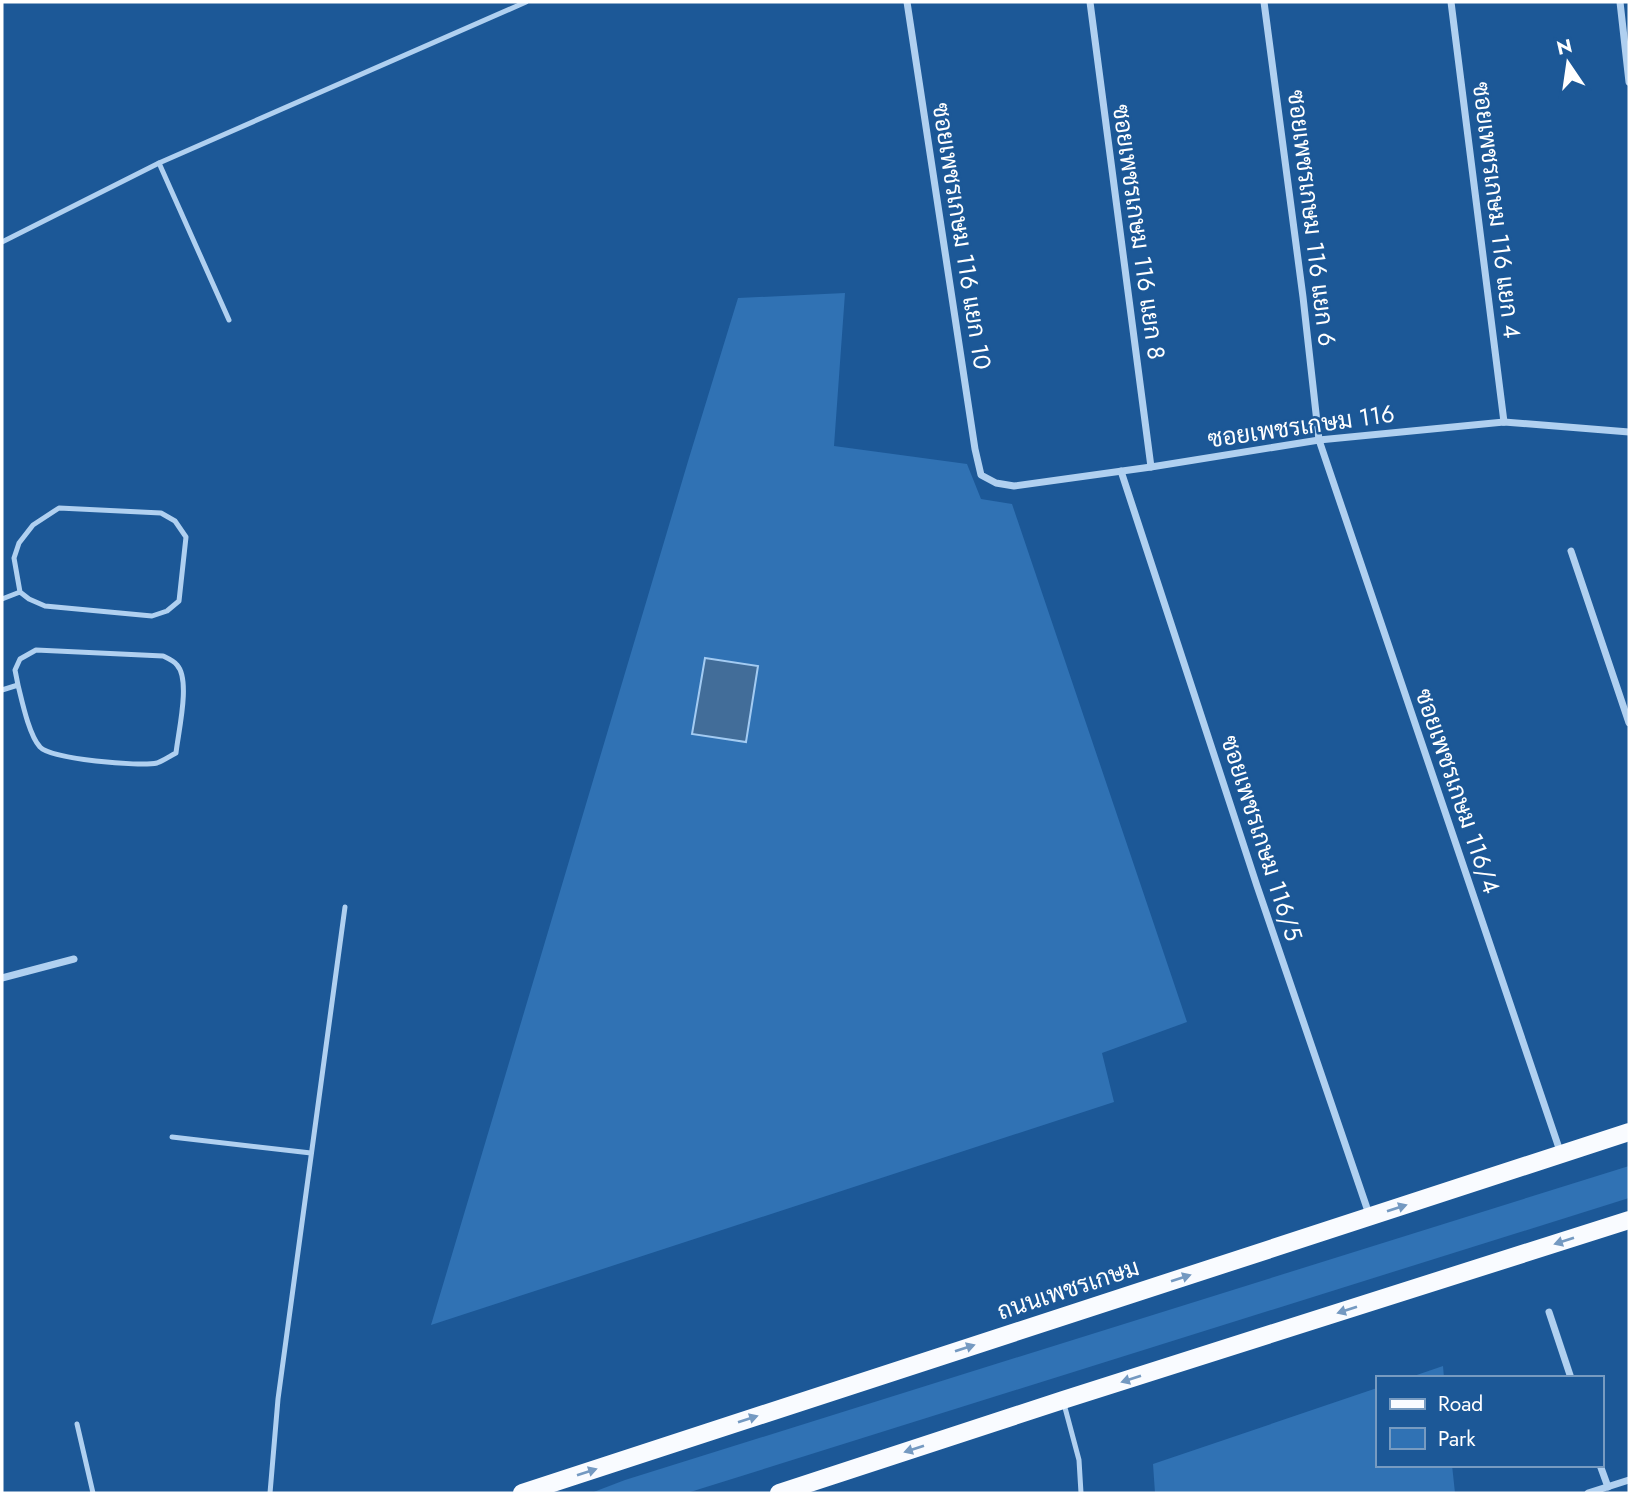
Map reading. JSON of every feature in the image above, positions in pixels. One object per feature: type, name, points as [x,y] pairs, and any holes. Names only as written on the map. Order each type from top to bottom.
[{"type":"main road","name":"ถนนเพชรเกษม","points":[[522,1493],[1629,1132]]},
{"type":"main road","points":[[779,1493],[1629,1220]]},
{"type":"street","name":"ซอยเพชรเกษม 116 แยก 10","points":[[907,2],[981,475]]},
{"type":"street","name":"ซอยเพชรเกษม 116 แยก 8","points":[[1090,2],[1151,467]]},
{"type":"street","name":"ซอยเพชรเกษม 116 แยก 6","points":[[1264,2],[1319,440]]},
{"type":"street","name":"ซอยเพชรเกษม 116 แยก 4","points":[[1451,2],[1504,422]]},
{"type":"street","points":[[1620,2],[1629,82]]},
{"type":"street","name":"ซอยเพชรเกษม 116","points":[[981,475],[996,483],[1014,486],[1319,440],[1504,422],[1629,432]]},
{"type":"street","name":"ซอยเพชรเกษม 116/4","points":[[1319,440],[1561,1154]]},
{"type":"street","name":"ซอยเพชรเกษม 116/5","points":[[1121,471],[1257,886],[1370,1217]]},
{"type":"street","points":[[1571,551],[1629,723]]},
{"type":"street","points":[[2,978],[74,959]]},
{"type":"street","points":[[1549,1312],[1570,1376]]},
{"type":"street","points":[[1601,1467],[1608,1487]]},
{"type":"street","points":[[1588,1493],[1629,1480]]},
{"type":"lane","points":[[2,242],[159,163],[526,2]]},
{"type":"lane","points":[[159,163],[229,320]]},
{"type":"lane","points":[[59,508],[161,513],[174,521],[186,537],[179,601],[167,611],[152,616],[45,606],[20,592],[14,558],[19,543],[33,526],[59,508]]},
{"type":"lane","points":[[2,599],[20,592]]},
{"type":"lane","points":[[36,650],[163,656],[177,664],[183,677],[184,692],[176,753],[159,762],[140,765],[55,756],[40,748],[32,732],[18,685],[15,670],[20,659],[36,650]]},
{"type":"lane","points":[[2,690],[18,685]]},
{"type":"lane","points":[[270,1493],[278,1399],[345,907]]},
{"type":"lane","points":[[172,1137],[311,1153]]},
{"type":"lane","points":[[1063,1400],[1079,1460],[1081,1493]]},
{"type":"lane","points":[[77,1424],[93,1493]]},
{"type":"green space","points":[[845,293],[834,446],[967,464],[981,499],[1012,504],[1187,1022],[1102,1053],[1114,1102],[431,1325],[738,298]]},
{"type":"green space","points":[[1629,1166],[1629,1198],[687,1493],[591,1493],[625,1480]]},
{"type":"green space","points":[[1443,1366],[1444,1376],[1414,1376]]},
{"type":"green space","points":[[1376,1388],[1376,1467],[1452,1467],[1455,1493],[1155,1493],[1153,1464]]},
{"type":"shaded area","points":[[705,658],[758,666],[746,742],[692,734]]}]
